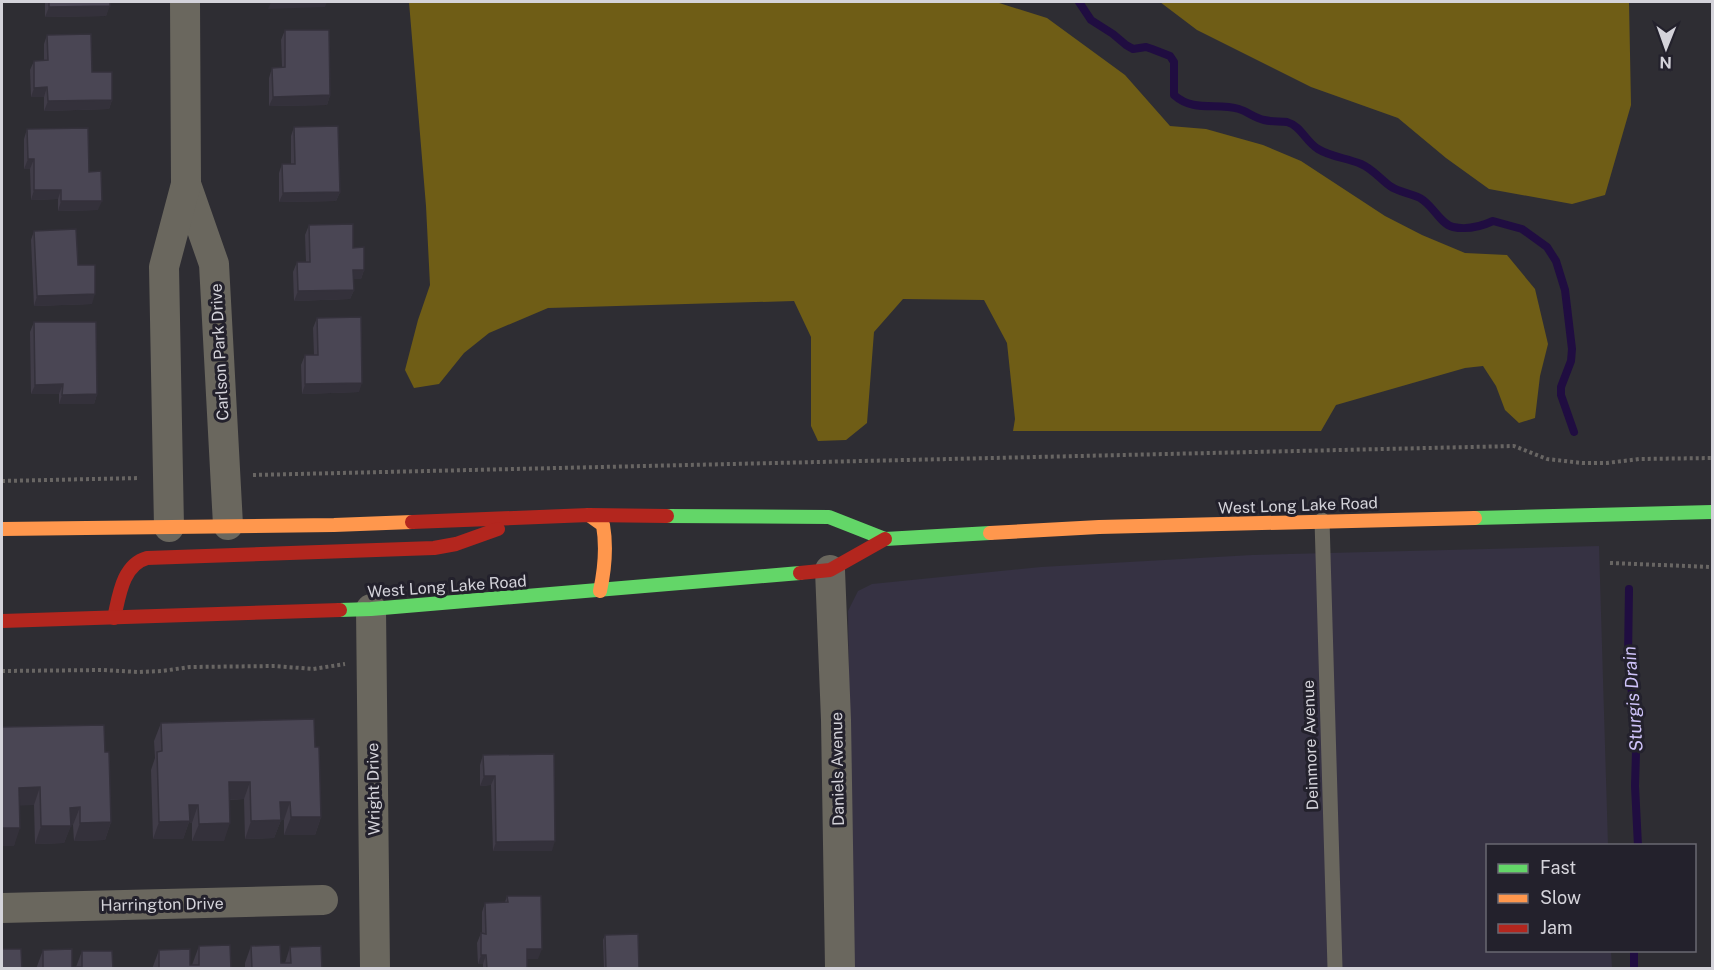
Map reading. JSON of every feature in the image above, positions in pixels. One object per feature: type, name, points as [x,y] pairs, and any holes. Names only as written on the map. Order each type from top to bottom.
[{"type":"main road","name":"West Long Lake Road","points":[[2,528],[333,525],[589,515],[829,517],[885,539],[1099,527],[1713,512]]},
{"type":"main road","points":[[589,515],[603,525],[608,549],[600,591]]},
{"type":"main road","points":[[114,618],[125,580],[131,568],[141,559],[159,556],[434,548],[456,544],[528,518]]},
{"type":"main road","name":"West Long Lake Road","points":[[2,621],[371,609],[830,570],[885,539]]},
{"type":"street","name":"Carlson Park Drive","points":[[169,527],[164,267],[186,184],[185,2]]},
{"type":"street","name":"Carlson Park Drive","points":[[186,184],[214,264],[228,525]]},
{"type":"street","name":"Daniels Avenue","points":[[830,570],[836,720],[840,969]]},
{"type":"street","name":"Wright Drive","points":[[371,609],[375,969]]},
{"type":"street","name":"Harrington Drive","points":[[2,908],[323,900]]},
{"type":"lane","name":"Deinmore Avenue","points":[[1322,520],[1335,969]]},
{"type":"path","points":[[257,475],[1514,446],[1547,459],[1582,464],[1639,459],[1713,458]]},
{"type":"path","points":[[2,481],[148,478]]},
{"type":"path","points":[[1610,563],[1713,567]]},
{"type":"path","points":[[2,671],[138,672],[190,667],[275,666],[313,669],[348,664]]},
{"type":"shaded area","points":[[409,2],[996,2],[1047,18],[1125,75],[1170,126],[1206,129],[1263,145],[1301,161],[1385,216],[1422,235],[1465,253],[1507,255],[1535,289],[1548,344],[1540,376],[1535,418],[1519,423],[1505,410],[1496,386],[1483,366],[1465,368],[1336,405],[1321,431],[1013,431],[1015,419],[1007,343],[984,300],[903,299],[874,332],[867,423],[846,440],[818,441],[811,426],[811,337],[794,301],[548,308],[489,333],[464,353],[439,384],[414,388],[405,370],[430,285],[426,206]]},
{"type":"shaded area","points":[[1160,2],[1629,2],[1631,105],[1605,195],[1572,204],[1489,189],[1446,158],[1398,118],[1311,87],[1197,30]]},
{"type":"shaded area","points":[[1599,546],[1608,844],[1486,844],[1486,952],[1611,952],[1612,968],[853,968],[848,611],[858,591],[872,584],[1041,567],[1252,555]]},
{"type":"building","points":[[49,2],[110,2],[110,6],[49,7]]},
{"type":"building","points":[[285,30],[329,30],[330,95],[273,97],[272,68],[285,67]]},
{"type":"building","points":[[91,34],[92,72],[112,72],[112,100],[48,101],[47,87],[34,88],[34,61],[48,60],[47,35]]},
{"type":"building","points":[[338,126],[340,192],[283,193],[282,164],[295,164],[294,127]]},
{"type":"building","points":[[88,128],[89,172],[101,171],[102,201],[61,201],[61,190],[34,190],[34,159],[28,159],[27,129]]},
{"type":"building","points":[[353,224],[353,248],[364,247],[364,270],[353,270],[354,290],[298,291],[297,262],[310,262],[309,225]]},
{"type":"building","points":[[76,229],[78,265],[95,265],[95,294],[37,296],[34,231]]},
{"type":"building","points":[[361,317],[362,383],[305,384],[305,355],[318,355],[317,318]]},
{"type":"building","points":[[34,322],[96,322],[97,394],[62,395],[63,384],[35,385]]},
{"type":"building","points":[[314,719],[315,747],[319,747],[321,817],[291,817],[290,802],[280,802],[281,820],[251,821],[250,782],[229,782],[230,823],[199,824],[198,805],[189,805],[190,821],[159,822],[157,752],[162,751],[161,723]]},
{"type":"building","points":[[104,725],[105,752],[109,752],[111,822],[80,823],[80,807],[70,808],[71,826],[41,826],[40,787],[19,788],[20,828],[2,828],[2,727]]},
{"type":"building","points":[[554,754],[555,841],[496,842],[495,776],[484,776],[483,755]]},
{"type":"building","points":[[507,896],[541,896],[542,949],[527,949],[527,969],[487,969],[486,955],[481,955],[481,933],[486,934],[485,903],[508,902]]},
{"type":"building","points":[[638,934],[639,969],[606,969],[605,935]]},
{"type":"building","points":[[230,945],[231,969],[159,969],[159,950],[190,949],[190,965],[199,965],[199,946]]},
{"type":"building","points":[[280,945],[281,963],[291,963],[290,947],[321,946],[322,969],[252,969],[251,946]]},
{"type":"building","points":[[2,949],[21,949],[22,969],[2,969]]},
{"type":"building","points":[[72,949],[72,967],[82,967],[82,951],[112,951],[113,969],[43,969],[43,950]]},
{"type":"waterway","name":"Sturgis Drain","points":[[1079,2],[1091,20],[1126,45],[1133,49],[1146,47],[1170,56],[1174,62],[1174,95],[1182,100],[1190,104],[1231,107],[1264,120],[1292,124],[1318,149],[1361,164],[1393,188],[1420,198],[1448,225],[1468,228],[1493,221],[1522,229],[1547,247],[1556,261],[1565,290],[1572,349],[1571,361],[1561,387],[1561,395],[1574,432]]},
{"type":"waterway","name":"Sturgis Drain","points":[[1629,589],[1628,657],[1637,718],[1635,786],[1638,844]]},
{"type":"waterway","points":[[1634,952],[1634,968]]},
{"type":"traffic: fast","points":[[1475,518],[1712,512]]},
{"type":"traffic: fast","points":[[667,516],[829,517],[885,539],[990,533]]},
{"type":"traffic: fast","points":[[340,610],[800,573]]},
{"type":"traffic: slow","points":[[589,515],[603,525],[605,558],[600,591]]},
{"type":"traffic: slow","points":[[990,533],[1099,527],[1475,518]]},
{"type":"traffic: slow","points":[[2,529],[412,522]]},
{"type":"traffic: jam","points":[[412,522],[589,515],[667,516]]},
{"type":"traffic: jam","points":[[114,618],[127,575],[132,567],[147,558],[434,548],[456,544],[498,529]]},
{"type":"traffic: jam","points":[[800,573],[830,570],[885,539]]},
{"type":"traffic: jam","points":[[2,621],[340,610]]}]
